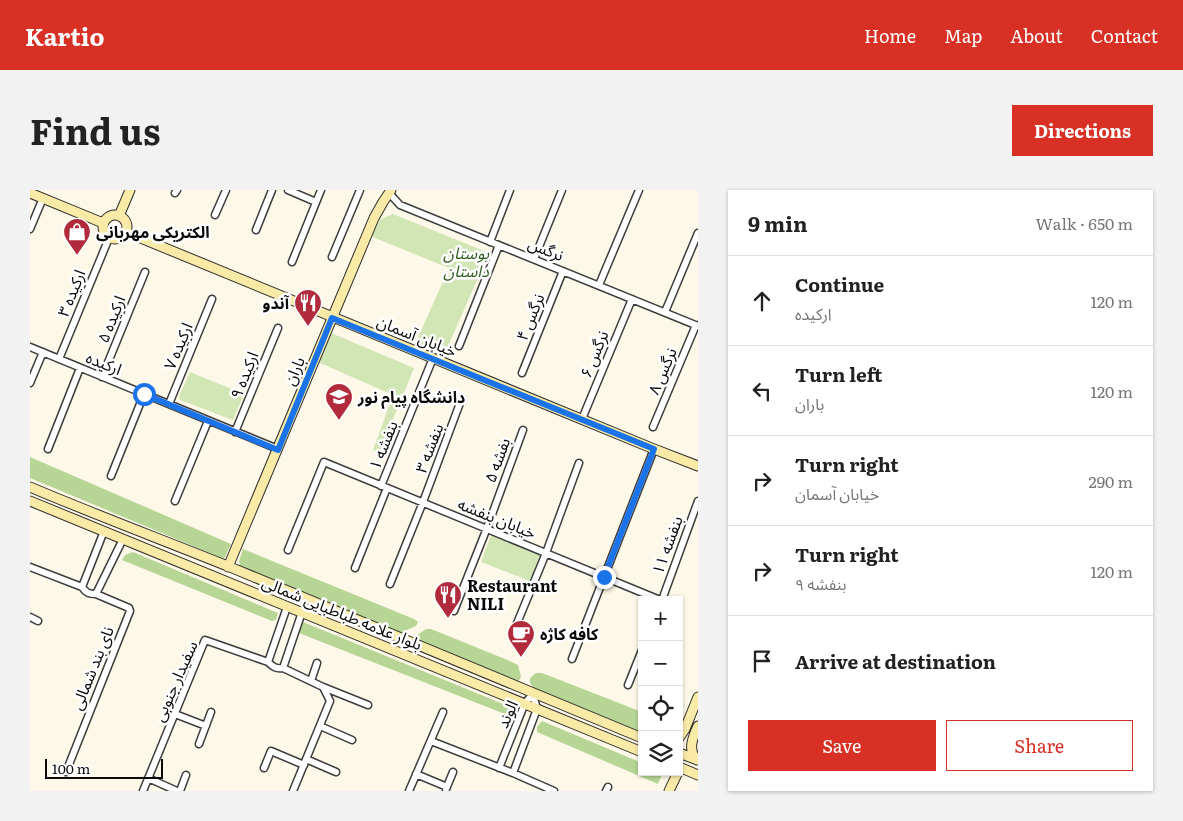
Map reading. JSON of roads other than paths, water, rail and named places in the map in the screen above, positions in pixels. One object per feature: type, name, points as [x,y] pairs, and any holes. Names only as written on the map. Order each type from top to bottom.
[{"type":"main road","points":[[119,216],[130,190]]},
{"type":"main road","name":"باران","points":[[228,567],[374,218],[390,191]]},
{"type":"main road","points":[[30,193],[103,223]]},
{"type":"main road","points":[[114,215],[119,216],[125,221],[126,232],[120,238],[109,238],[102,229],[103,223],[107,218],[114,215]]},
{"type":"main road","name":"خیابان آسمان","points":[[126,232],[332,318],[698,466]]},
{"type":"main road","name":"بلوار علامه طباطبایی شمالی","points":[[30,487],[638,736]]},
{"type":"main road","name":"بلوار علامه طباطبایی شمالی","points":[[30,501],[638,750]]},
{"type":"main road","points":[[683,732],[698,698]]},
{"type":"main road","points":[[685,729],[687,734],[690,735],[696,730]]},
{"type":"main road","points":[[696,730],[691,747],[692,756],[698,760]]},
{"type":"main road","points":[[683,754],[698,760]]},
{"type":"main road","points":[[683,770],[698,775]]},
{"type":"main road","points":[[669,791],[676,776]]},
{"type":"street","points":[[215,215],[226,190]]},
{"type":"street","points":[[256,230],[272,190]]},
{"type":"street","points":[[288,190],[316,202]]},
{"type":"street","points":[[292,262],[321,190]]},
{"type":"street","points":[[332,257],[360,190]]},
{"type":"street","points":[[490,242],[510,190]]},
{"type":"street","points":[[534,259],[562,190]]},
{"type":"street","points":[[598,285],[639,190]]},
{"type":"street","name":"نرگس","points":[[390,191],[400,205],[697,326]]},
{"type":"street","points":[[30,229],[43,198]]},
{"type":"street","points":[[665,312],[698,233]]},
{"type":"street","name":"ارکیده ۳","points":[[59,359],[109,238]]},
{"type":"street","points":[[459,346],[499,246]]},
{"type":"street","name":"نرگس ۴","points":[[522,373],[563,271]]},
{"type":"street","name":"ارکیده ۵","points":[[102,377],[145,272]]},
{"type":"street","name":"ارکیده ۷","points":[[169,404],[212,299]]},
{"type":"street","name":"نرگس ۶","points":[[582,419],[632,299]]},
{"type":"street","name":"نرگس ۸","points":[[653,428],[697,326]]},
{"type":"street","name":"ارکیده ۹","points":[[235,432],[278,328]]},
{"type":"street","name":"ارکیده","points":[[30,347],[278,450]]},
{"type":"street","points":[[30,383],[43,352]]},
{"type":"street","name":"بنفشه ۱","points":[[355,568],[433,358]]},
{"type":"street","points":[[48,449],[80,368]]},
{"type":"street","points":[[111,476],[144,394]]},
{"type":"street","name":"بنفشه ۳","points":[[390,584],[460,403]]},
{"type":"street","points":[[175,501],[208,421]]},
{"type":"street","name":"بفشه ۵","points":[[454,611],[523,430]]},
{"type":"street","points":[[572,659],[654,449]]},
{"type":"street","name":"خیابان بنفشه","points":[[288,550],[324,462],[651,596]]},
{"type":"street","points":[[513,633],[546,553],[579,463]]},
{"type":"street","name":"بنفشه ۱۱","points":[[662,596],[698,501]]},
{"type":"street","points":[[82,587],[104,531]]},
{"type":"street","points":[[30,567],[82,587],[86,592],[96,594],[123,539]]},
{"type":"street","name":"نای بند شمالی","points":[[66,772],[130,611],[129,608],[96,594]]},
{"type":"street","points":[[288,607],[268,662],[273,667],[283,668],[368,706]]},
{"type":"street","points":[[283,668],[302,612]]},
{"type":"street","points":[[30,617],[38,621]]},
{"type":"street","name":"سفیدار جنوبی","points":[[143,791],[205,640],[268,662]]},
{"type":"street","points":[[628,685],[638,660]]},
{"type":"street","points":[[310,681],[318,663]]},
{"type":"street","points":[[293,791],[330,701],[323,687]]},
{"type":"street","name":"الوند","points":[[499,768],[525,703],[533,694]]},
{"type":"street","name":"الوند","points":[[513,773],[537,708],[533,694]]},
{"type":"street","points":[[199,744],[211,712]]},
{"type":"street","points":[[409,791],[443,712]]},
{"type":"street","points":[[174,714],[206,726]]},
{"type":"street","points":[[320,726],[352,740]]},
{"type":"street","points":[[431,741],[554,791]]},
{"type":"street","points":[[264,768],[271,751],[336,772]]},
{"type":"street","points":[[416,774],[447,789],[453,772]]},
{"type":"street","points":[[148,778],[179,791],[186,775]]},
{"type":"place","name":"الکتریکی مهربانی","points":[[77,256]]},
{"type":"place","name":"آندو","points":[[308,327]]},
{"type":"place","name":"دانشگاه پیام نور","points":[[339,421]]},
{"type":"place","name":"Restaurant NILI","points":[[448,619]]},
{"type":"place","name":"کافه کاژه","points":[[521,658]]},
{"type":"park label","name":"بوستان داستان","points":[[466,262]]}]
